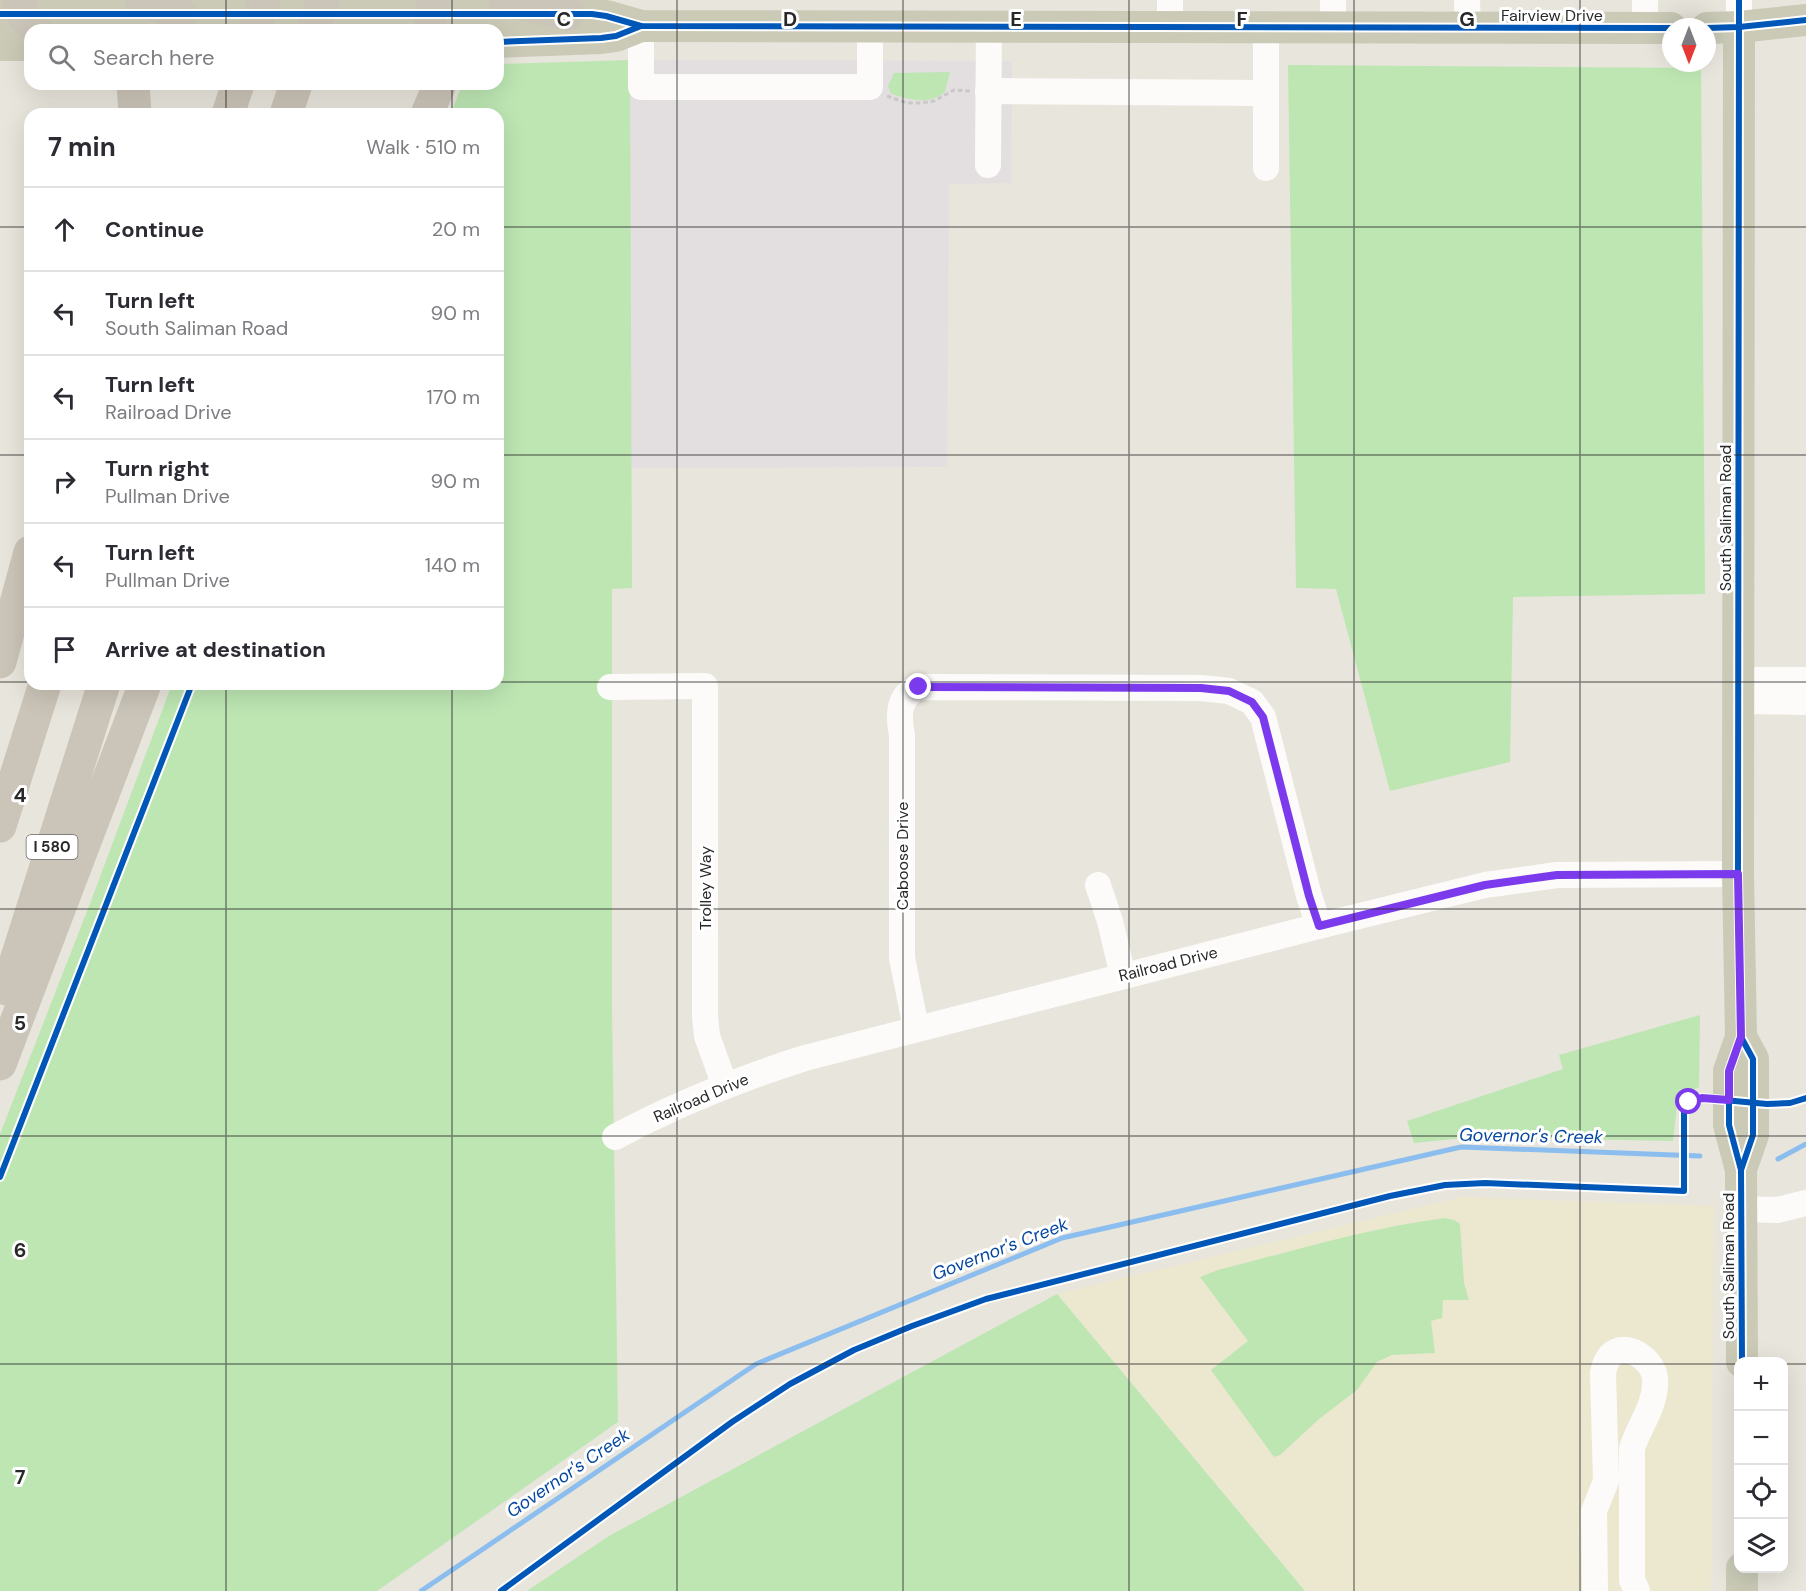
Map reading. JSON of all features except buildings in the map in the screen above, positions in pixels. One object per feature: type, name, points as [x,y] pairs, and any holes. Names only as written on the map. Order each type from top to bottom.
[{"type":"highway","points":[[141,0],[181,14]]},
{"type":"highway","points":[[254,24],[259,0]]},
{"type":"highway","points":[[255,24],[264,0]]},
{"type":"highway","points":[[315,24],[323,0]]},
{"type":"highway","points":[[505,0],[568,14]]},
{"type":"highway","points":[[134,90],[135,108]]},
{"type":"highway","points":[[230,108],[236,90]]},
{"type":"highway","points":[[288,108],[294,90]]},
{"type":"highway","points":[[411,108],[415,90]]},
{"type":"highway","points":[[430,108],[438,90]]},
{"type":"highway","points":[[0,662],[24,574]]},
{"type":"highway","points":[[0,826],[43,690]]},
{"type":"highway","name":"I 580","points":[[0,1011],[102,690]]},
{"type":"highway","points":[[0,1064],[143,690]]},
{"type":"main road","name":"Fairview Drive","points":[[0,45],[22,21],[181,14],[568,14],[606,16],[641,26],[870,27],[988,27],[1170,13],[1266,27],[1333,14],[1468,14],[1654,19]]},
{"type":"main road","points":[[1716,24],[1739,14],[1806,20]]},
{"type":"main road","name":"South Saliman Road","points":[[1739,14],[1738,874],[1741,1037],[1729,1071],[1729,1125],[1741,1170],[1742,1357]]},
{"type":"main road","name":"Fairview Drive","points":[[504,42],[602,38],[616,36],[641,26]]},
{"type":"main road","points":[[1742,1573],[1742,1591]]},
{"type":"street","points":[[641,26],[641,87],[870,87],[870,27]]},
{"type":"street","points":[[988,27],[983,91],[988,165]]},
{"type":"street","points":[[1266,27],[1266,168]]},
{"type":"street","points":[[983,91],[1265,93]]},
{"type":"street","name":"Trolley Way","points":[[610,687],[705,686],[705,1016],[706,1036],[724,1086]]},
{"type":"street","name":"Caboose Drive","points":[[916,1028],[902,958],[902,735],[899,710],[906,696],[919,687],[1201,688],[1229,691],[1252,702],[1263,717],[1309,896],[1319,926]]},
{"type":"street","points":[[1739,691],[1803,691]]},
{"type":"street","name":"Railroad Drive","points":[[615,1137],[724,1086],[805,1058],[1485,885],[1557,875],[1738,874]]},
{"type":"street","points":[[1098,885],[1110,921],[1123,976]]},
{"type":"street","points":[[1741,1209],[1777,1210],[1806,1203]]},
{"type":"street","points":[[1595,1591],[1594,1511],[1606,1481],[1603,1373],[1612,1354],[1623,1350],[1644,1356],[1655,1376],[1652,1404],[1632,1448],[1632,1580],[1637,1591]]},
{"type":"path","points":[[880,95],[920,103],[934,101],[954,90],[983,91]]},
{"type":"shaded area","points":[[630,60],[1012,61],[1011,183],[949,184],[947,467],[630,468]]},
{"type":"shaded area","points":[[1462,1197],[1714,1206],[1711,1591],[1305,1591],[1057,1294]]},
{"type":"green space","points":[[630,60],[632,588],[612,589],[612,1007],[618,1422],[377,1591],[0,1591],[0,1134],[170,690],[504,690],[504,108],[453,108],[460,90],[504,90],[504,64]]},
{"type":"green space","points":[[1288,65],[1662,68],[1662,72],[1701,72],[1705,594],[1513,597],[1510,762],[1390,791],[1336,589],[1296,588]]},
{"type":"green space","points":[[950,72],[945,92],[932,99],[918,100],[891,94],[888,86],[894,73]]},
{"type":"green space","points":[[1700,1015],[1699,1087],[1683,1095],[1677,1105],[1673,1141],[1474,1137],[1414,1143],[1407,1121],[1563,1069],[1559,1055]]},
{"type":"green space","points":[[1445,1218],[1460,1224],[1464,1283],[1469,1300],[1443,1300],[1442,1318],[1431,1321],[1435,1353],[1392,1355],[1377,1362],[1357,1390],[1319,1419],[1280,1455],[1274,1457],[1211,1370],[1248,1341],[1200,1277],[1218,1270],[1331,1241],[1416,1222]]},
{"type":"green space","points":[[1057,1294],[1305,1591],[527,1591],[609,1536]]},
{"type":"waterway","name":"Governor's Creek","points":[[1778,1159],[1806,1144]]},
{"type":"waterway","name":"Governor's Creek","points":[[421,1591],[756,1364],[1062,1238],[1461,1147],[1700,1156]]},
{"type":"cycle path","points":[[1739,0],[1738,874],[1741,1037],[1729,1071],[1729,1125],[1741,1170],[1742,1357]]},
{"type":"cycle path","points":[[0,14],[592,14],[641,26],[1662,28]]},
{"type":"cycle path","points":[[1716,28],[1806,20]]},
{"type":"cycle path","points":[[504,42],[601,38],[616,36],[641,26]]},
{"type":"cycle path","points":[[0,1177],[190,690]]},
{"type":"cycle path","points":[[1741,1037],[1753,1059],[1753,1135],[1741,1170]]},
{"type":"cycle path","points":[[501,1591],[732,1422],[790,1384],[854,1350],[912,1326],[986,1299],[1390,1196],[1445,1185],[1485,1183],[1684,1191],[1684,1111],[1689,1102],[1702,1098],[1767,1104],[1790,1103],[1806,1098]]},
{"type":"route","points":[[919,687],[1201,688],[1229,691],[1252,702],[1263,717],[1309,896],[1319,926],[1485,885],[1557,875],[1738,874],[1741,1037],[1729,1071],[1729,1100],[1702,1098],[1689,1102]]}]
